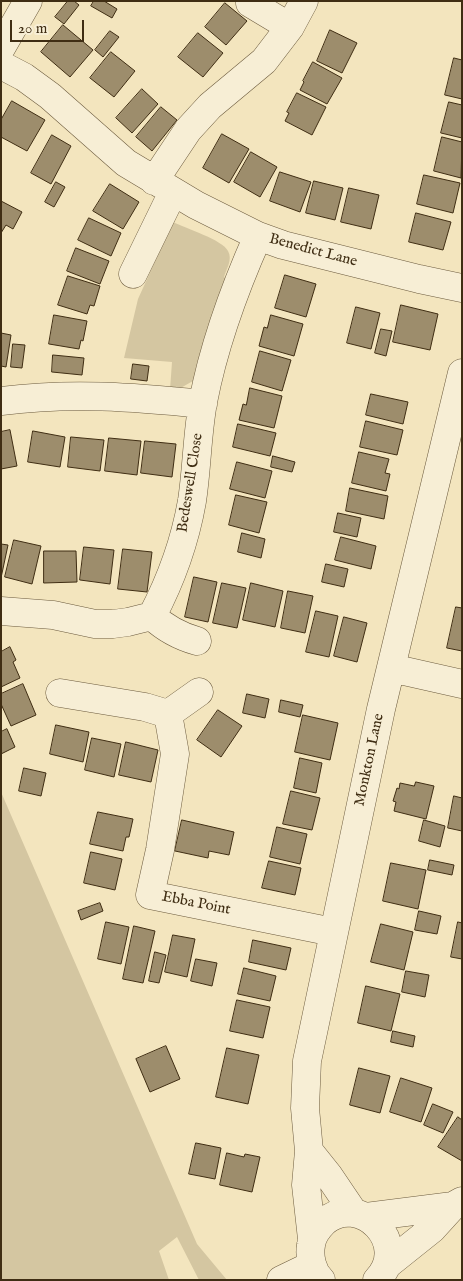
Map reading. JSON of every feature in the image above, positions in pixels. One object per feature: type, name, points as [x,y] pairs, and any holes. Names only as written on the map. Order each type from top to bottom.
[{"type":"street","points":[[1,48],[28,1]]},
{"type":"street","points":[[133,274],[163,186],[188,130],[210,106],[264,61],[290,27],[304,1]]},
{"type":"street","points":[[250,3],[290,27]]},
{"type":"street","name":"Benedict Lane","points":[[1,65],[24,77],[50,96],[126,163],[163,186],[258,236],[292,247],[462,288]]},
{"type":"street","name":"Bedeswell Close","points":[[152,616],[167,587],[184,534],[192,501],[202,404],[212,356],[223,322],[258,236]]},
{"type":"street","name":"Monkton Lane","points":[[315,1261],[306,1185],[309,1151],[305,1108],[308,1061],[333,932],[391,668],[462,373]]},
{"type":"street","points":[[1,401],[73,395],[108,395],[202,404]]},
{"type":"street","points":[[1,611],[53,615],[95,624],[128,622],[152,616],[171,631],[197,641]]},
{"type":"street","points":[[391,668],[462,684]]},
{"type":"street","points":[[60,693],[146,707],[168,714],[199,692]]},
{"type":"street","name":"Ebba Point","points":[[168,714],[174,754],[160,850],[150,895],[333,932]]},
{"type":"street","points":[[309,1151],[360,1215],[376,1223],[383,1232],[388,1243],[389,1254],[384,1273]]},
{"type":"street","points":[[281,1280],[315,1261],[318,1228],[328,1219],[340,1214],[360,1215],[457,1204]]},
{"type":"street","points":[[384,1273],[457,1204]]},
{"type":"shaded area","points":[[173,222],[219,243],[225,247],[230,257],[224,277],[228,280],[200,377],[177,390],[170,390],[172,362],[124,358],[138,299]]},
{"type":"shaded area","points":[[1,792],[197,1244],[227,1280],[199,1280],[177,1237],[159,1251],[169,1280],[1,1280]]},
{"type":"building","points":[[68,1],[74,1],[79,5],[64,24],[55,17]]},
{"type":"building","points":[[94,1],[104,1],[117,9],[112,18],[91,6]]},
{"type":"building","points":[[225,3],[247,21],[226,45],[205,27]]},
{"type":"building","points":[[63,25],[93,50],[70,77],[41,52]]},
{"type":"building","points":[[330,30],[357,43],[342,73],[317,61]]},
{"type":"building","points":[[110,31],[119,37],[103,57],[95,50]]},
{"type":"building","points":[[198,33],[223,53],[203,77],[178,57]]},
{"type":"building","points":[[111,52],[135,71],[114,97],[90,78]]},
{"type":"building","points":[[454,58],[462,60],[462,99],[445,95]]},
{"type":"building","points":[[313,62],[342,78],[327,104],[300,90]]},
{"type":"building","points":[[142,89],[158,104],[132,133],[116,118]]},
{"type":"building","points":[[297,93],[326,107],[312,135],[285,121],[289,113],[287,112]]},
{"type":"building","points":[[12,101],[45,120],[27,151],[1,137],[1,120]]},
{"type":"building","points":[[449,102],[462,105],[462,138],[441,133]]},
{"type":"building","points":[[161,107],[177,120],[152,151],[136,137]]},
{"type":"building","points":[[222,134],[249,149],[229,183],[203,168]]},
{"type":"building","points":[[52,135],[71,146],[51,184],[31,173]]},
{"type":"building","points":[[442,137],[462,142],[461,178],[434,171]]},
{"type":"building","points":[[251,152],[277,167],[260,197],[234,182]]},
{"type":"building","points":[[280,172],[311,182],[300,212],[270,201]]},
{"type":"building","points":[[424,175],[460,183],[453,213],[417,204]]},
{"type":"building","points":[[314,181],[343,188],[335,220],[306,213]]},
{"type":"building","points":[[56,182],[65,187],[54,207],[45,202]]},
{"type":"building","points":[[110,184],[139,202],[123,229],[93,211]]},
{"type":"building","points":[[349,188],[379,195],[371,229],[341,222]]},
{"type":"building","points":[[1,201],[22,212],[13,229],[6,225],[1,233]]},
{"type":"building","points":[[416,213],[451,222],[443,250],[409,242]]},
{"type":"building","points":[[89,218],[121,233],[111,256],[78,240]]},
{"type":"building","points":[[76,248],[109,261],[100,284],[67,271]]},
{"type":"building","points":[[285,275],[316,284],[306,317],[275,308]]},
{"type":"building","points":[[68,276],[100,286],[94,306],[90,305],[87,314],[58,305]]},
{"type":"building","points":[[401,305],[438,314],[430,350],[393,342]]},
{"type":"building","points":[[356,307],[380,313],[371,349],[347,343]]},
{"type":"building","points":[[54,315],[87,321],[83,341],[81,340],[79,349],[49,344]]},
{"type":"building","points":[[271,315],[303,324],[294,356],[259,346],[264,327],[267,328]]},
{"type":"building","points":[[381,329],[392,331],[386,356],[375,353]]},
{"type":"building","points":[[1,333],[11,335],[6,367],[1,366]]},
{"type":"building","points":[[13,344],[25,345],[22,368],[11,367]]},
{"type":"building","points":[[260,351],[291,360],[282,391],[252,382]]},
{"type":"building","points":[[53,355],[84,358],[82,375],[52,372]]},
{"type":"building","points":[[133,364],[149,366],[147,381],[131,379]]},
{"type":"building","points":[[250,388],[282,396],[274,428],[239,420],[243,404],[246,405]]},
{"type":"building","points":[[371,394],[408,402],[403,424],[366,415]]},
{"type":"building","points":[[366,421],[403,430],[397,455],[360,447]]},
{"type":"building","points":[[238,424],[276,433],[270,456],[233,447]]},
{"type":"building","points":[[10,430],[17,466],[1,469],[1,432]]},
{"type":"building","points":[[33,431],[65,437],[60,467],[28,462]]},
{"type":"building","points":[[71,437],[104,440],[100,471],[68,467]]},
{"type":"building","points":[[109,438],[141,441],[137,475],[105,471]]},
{"type":"building","points":[[145,441],[176,444],[172,477],[141,473]]},
{"type":"building","points":[[359,452],[389,459],[385,473],[390,474],[386,491],[352,483]]},
{"type":"building","points":[[273,456],[295,462],[292,472],[271,467]]},
{"type":"building","points":[[237,462],[272,471],[265,498],[230,489]]},
{"type":"building","points":[[350,488],[388,496],[384,519],[346,511]]},
{"type":"building","points":[[236,495],[267,502],[259,533],[229,525]]},
{"type":"building","points":[[338,513],[361,518],[357,537],[334,532]]},
{"type":"building","points":[[242,533],[265,539],[261,558],[238,552]]},
{"type":"building","points":[[341,537],[376,546],[371,569],[335,560]]},
{"type":"building","points":[[14,540],[41,546],[32,584],[5,577]]},
{"type":"building","points":[[1,544],[8,545],[1,578]]},
{"type":"building","points":[[84,547],[114,550],[110,584],[80,580]]},
{"type":"building","points":[[123,549],[152,552],[147,592],[118,589]]},
{"type":"building","points":[[44,551],[76,551],[77,582],[44,583]]},
{"type":"building","points":[[326,564],[348,569],[344,587],[322,582]]},
{"type":"building","points":[[194,577],[217,582],[208,622],[185,617]]},
{"type":"building","points":[[222,583],[246,588],[237,628],[213,623]]},
{"type":"building","points":[[251,583],[283,591],[275,627],[243,620]]},
{"type":"building","points":[[288,591],[313,596],[305,633],[281,628]]},
{"type":"building","points":[[456,607],[462,608],[462,651],[447,648]]},
{"type":"building","points":[[316,611],[338,616],[329,657],[306,652]]},
{"type":"building","points":[[344,617],[367,623],[357,662],[334,656]]},
{"type":"building","points":[[10,647],[16,660],[13,662],[20,678],[1,687],[1,652]]},
{"type":"building","points":[[23,684],[36,715],[11,726],[1,704],[1,694]]},
{"type":"building","points":[[247,694],[269,699],[265,718],[243,713]]},
{"type":"building","points":[[281,700],[303,705],[300,717],[279,712]]},
{"type":"building","points":[[218,710],[242,726],[221,757],[197,740]]},
{"type":"building","points":[[303,715],[338,723],[330,760],[295,752]]},
{"type":"building","points":[[56,725],[89,732],[83,762],[50,754]]},
{"type":"building","points":[[7,729],[15,747],[1,754],[1,732]]},
{"type":"building","points":[[92,738],[121,744],[114,777],[85,770]]},
{"type":"building","points":[[126,742],[158,750],[151,782],[119,775]]},
{"type":"building","points":[[300,758],[322,763],[316,793],[294,788]]},
{"type":"building","points":[[24,768],[46,773],[41,796],[19,791]]},
{"type":"building","points":[[416,782],[434,786],[426,819],[394,811],[396,802],[393,801],[400,783],[414,786]]},
{"type":"building","points":[[291,791],[320,798],[312,830],[283,824]]},
{"type":"building","points":[[454,796],[462,798],[462,831],[448,828]]},
{"type":"building","points":[[98,812],[133,819],[129,837],[126,837],[123,851],[90,844]]},
{"type":"building","points":[[182,820],[234,832],[229,855],[209,851],[208,858],[175,851]]},
{"type":"building","points":[[424,820],[445,826],[440,847],[419,841]]},
{"type":"building","points":[[277,827],[307,834],[300,864],[270,857]]},
{"type":"building","points":[[91,852],[122,859],[115,890],[84,883]]},
{"type":"building","points":[[430,860],[454,865],[452,875],[428,870]]},
{"type":"building","points":[[269,861],[301,868],[295,895],[262,888]]},
{"type":"building","points":[[391,863],[426,870],[418,909],[383,901]]},
{"type":"building","points":[[100,903],[103,911],[81,920],[78,911]]},
{"type":"building","points":[[419,911],[441,916],[437,934],[415,930]]},
{"type":"building","points":[[106,922],[129,927],[121,964],[98,959]]},
{"type":"building","points":[[458,922],[462,923],[462,959],[451,957]]},
{"type":"building","points":[[381,924],[413,932],[404,970],[371,962]]},
{"type":"building","points":[[134,926],[155,931],[143,983],[123,979]]},
{"type":"building","points":[[173,935],[195,939],[187,977],[165,972]]},
{"type":"building","points":[[253,940],[291,948],[286,970],[249,962]]},
{"type":"building","points":[[155,952],[166,955],[159,983],[149,981]]},
{"type":"building","points":[[196,959],[217,963],[212,986],[191,981]]},
{"type":"building","points":[[244,968],[276,976],[270,1001],[238,994]]},
{"type":"building","points":[[406,971],[429,975],[425,997],[402,992]]},
{"type":"building","points":[[366,986],[400,994],[391,1031],[358,1023]]},
{"type":"building","points":[[237,1000],[270,1007],[263,1038],[230,1031]]},
{"type":"building","points":[[393,1031],[415,1036],[413,1047],[391,1042]]},
{"type":"building","points":[[166,1046],[180,1079],[150,1092],[136,1059]]},
{"type":"building","points":[[227,1048],[259,1055],[248,1104],[216,1097]]},
{"type":"building","points":[[359,1068],[390,1076],[380,1113],[350,1105]]},
{"type":"building","points":[[401,1078],[432,1088],[421,1122],[390,1112]]},
{"type":"building","points":[[433,1104],[453,1112],[443,1133],[424,1125]]},
{"type":"building","points":[[458,1117],[462,1120],[462,1161],[438,1147]]},
{"type":"building","points":[[196,1143],[221,1148],[215,1179],[189,1174]]},
{"type":"building","points":[[227,1153],[244,1157],[245,1154],[260,1157],[252,1192],[220,1185]]}]
